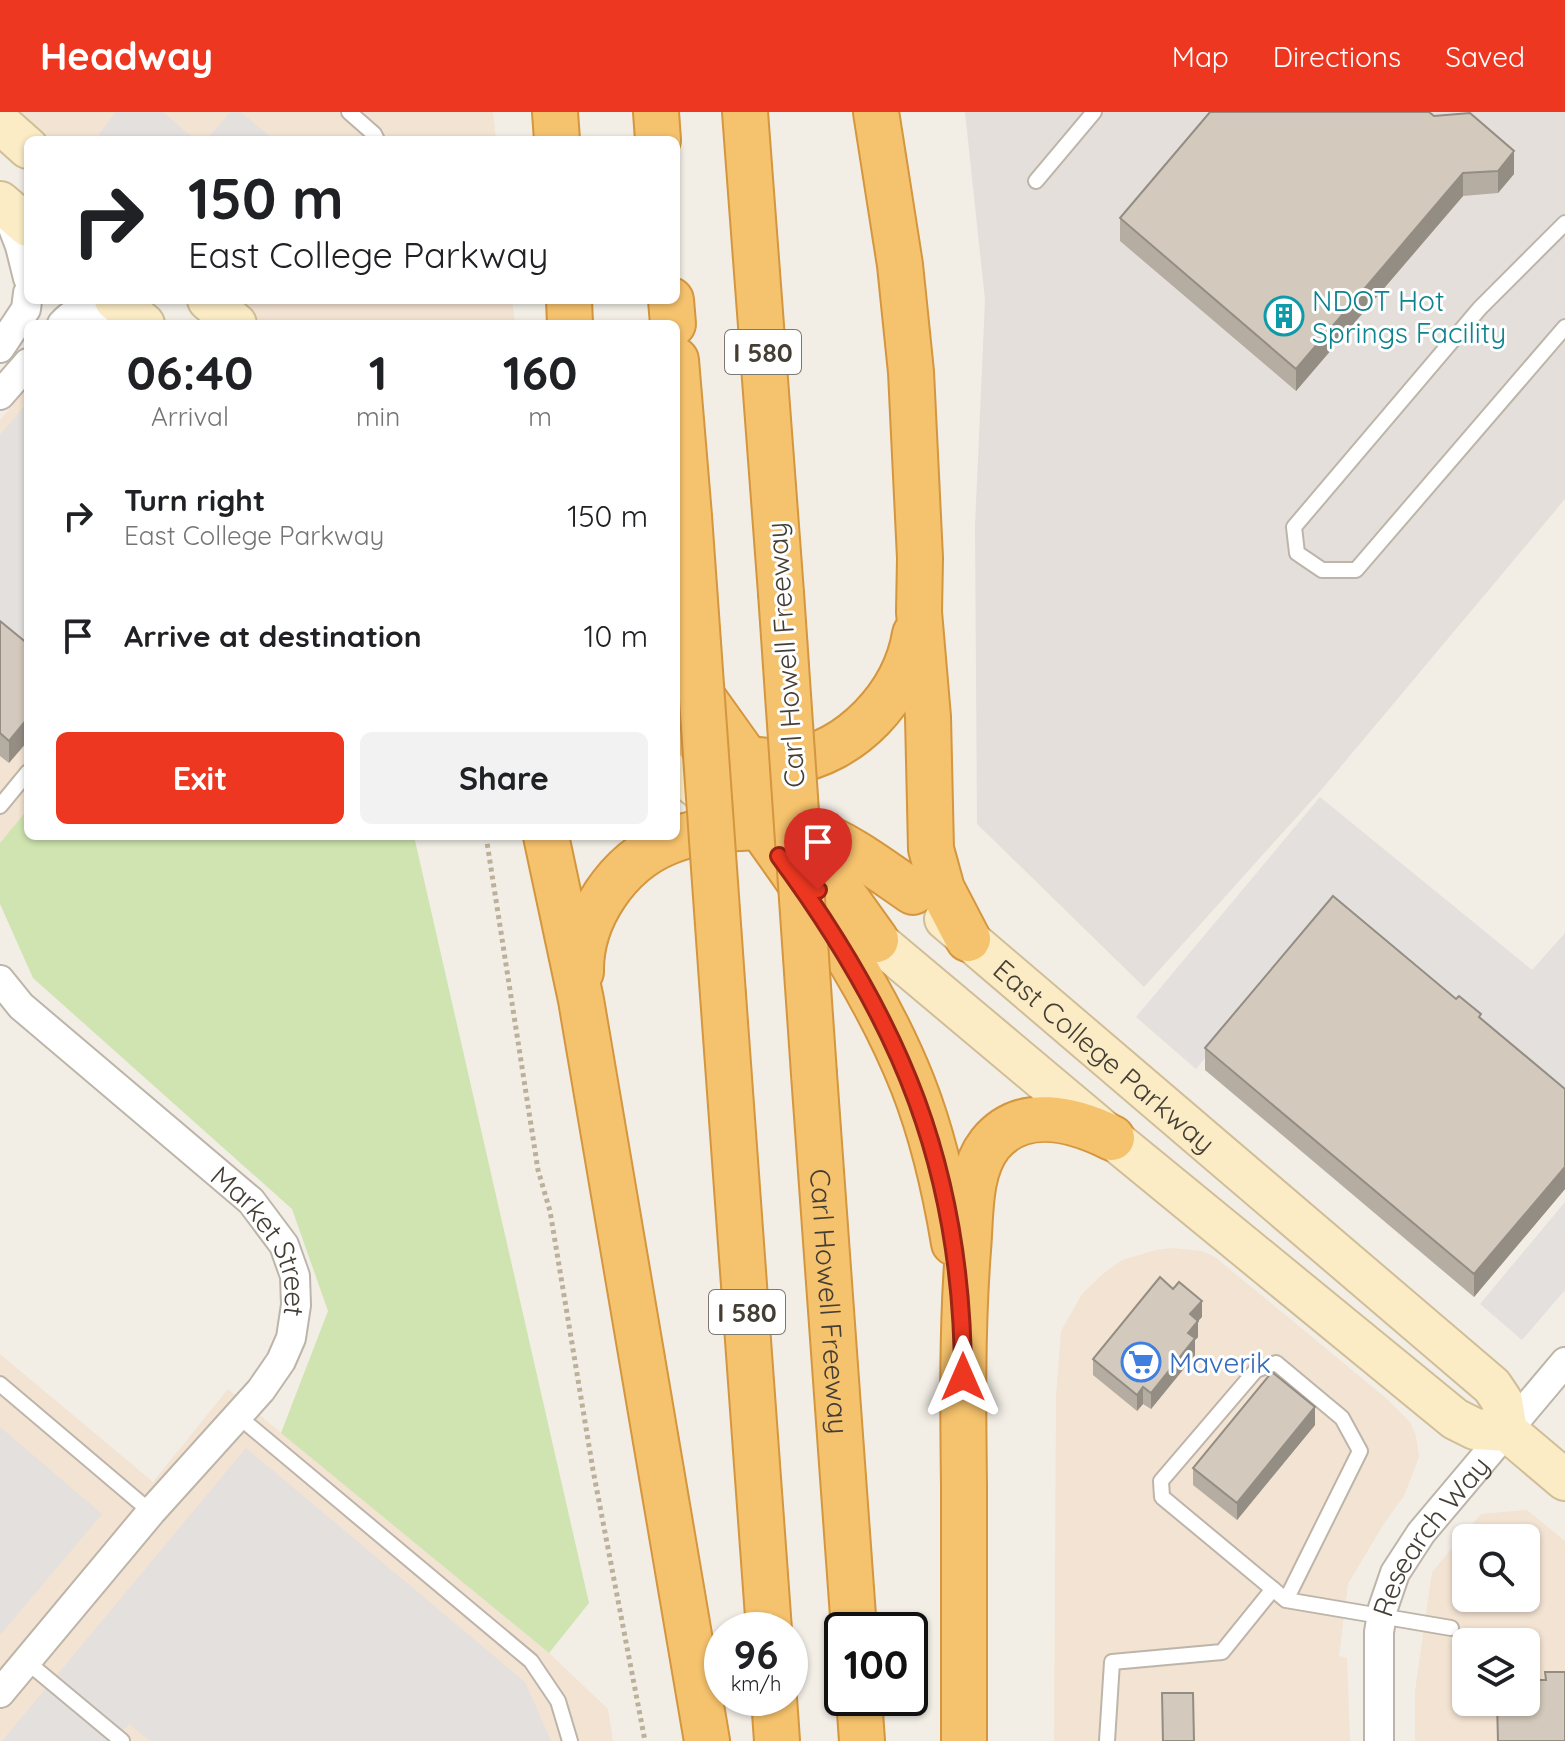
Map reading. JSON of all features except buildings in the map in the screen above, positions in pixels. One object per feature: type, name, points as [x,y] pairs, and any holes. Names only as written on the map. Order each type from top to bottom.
[{"type":"highway","points":[[555,112],[557,136]]},
{"type":"highway","points":[[656,112],[658,136]]},
{"type":"highway","name":"Carl Howell Freeway","points":[[745,112],[853,1612]]},
{"type":"highway","points":[[876,112],[900,265],[911,372],[920,558],[919,612],[928,717],[931,849],[942,889],[968,939]]},
{"type":"highway","name":"I 580","points":[[680,408],[768,1612]]},
{"type":"highway","points":[[702,759],[787,762],[823,752],[858,729],[887,700],[903,676],[912,650],[919,612]]},
{"type":"highway","points":[[680,675],[702,759]]},
{"type":"highway","points":[[680,719],[702,759],[770,835],[876,940]]},
{"type":"highway","points":[[680,838],[706,830],[770,835],[812,832],[849,850],[913,892]]},
{"type":"highway","points":[[770,835],[860,977],[912,1084],[938,1163],[961,1284],[963,1316],[964,1741]]},
{"type":"highway","points":[[547,840],[581,1000],[707,1741]]},
{"type":"highway","points":[[581,1000],[581,956],[593,915],[611,886],[634,862],[673,840]]},
{"type":"highway","points":[[963,1316],[973,1192],[980,1161],[989,1146],[1001,1133],[1018,1124],[1047,1119],[1079,1123],[1112,1138]]},
{"type":"highway","points":[[775,1716],[777,1741]]},
{"type":"highway","points":[[860,1716],[862,1741]]},
{"type":"main road","points":[[0,123],[24,144]]},
{"type":"main road","points":[[213,304],[231,320]]},
{"type":"main road","name":"East College Parkway","points":[[680,707],[702,759],[913,892],[1492,1386],[1502,1401],[1507,1431],[1475,1429],[1455,1419],[876,940]]},
{"type":"main road","points":[[1507,1431],[1565,1480]]},
{"type":"street","points":[[11,211],[24,262]]},
{"type":"street","points":[[0,348],[27,304]]},
{"type":"street","points":[[67,320],[78,312],[94,307],[131,313]]},
{"type":"street","points":[[0,395],[24,368]]},
{"type":"street","name":"Market Street","points":[[0,980],[21,1006],[251,1201],[284,1245],[295,1276],[296,1305],[291,1338],[281,1361],[261,1390],[151,1512],[0,1693]]},
{"type":"street","name":"Research Way","points":[[1379,1741],[1378,1653],[1381,1616],[1389,1587],[1407,1553],[1565,1362]]},
{"type":"lane","points":[[349,112],[375,136]]},
{"type":"lane","points":[[1036,181],[1094,112]]},
{"type":"lane","points":[[1564,224],[1480,308],[1334,477],[1294,527],[1297,553],[1322,570],[1356,570],[1565,327]]},
{"type":"lane","points":[[0,806],[24,777]]},
{"type":"lane","points":[[1286,1600],[1360,1451],[1342,1418],[1276,1363],[1256,1370],[1161,1481],[1162,1497],[1286,1600],[1451,1628]]},
{"type":"lane","points":[[0,1384],[151,1512]]},
{"type":"lane","points":[[238,1416],[531,1661],[558,1701],[570,1741]]},
{"type":"lane","points":[[1107,1741],[1112,1662],[1222,1652],[1273,1589]]},
{"type":"lane","points":[[26,1661],[122,1741]]},
{"type":"path","points":[[487,840],[538,1170],[550,1211],[593,1470],[645,1741]]},
{"type":"shaded area","points":[[15,112],[493,112],[496,136],[43,136]]},
{"type":"shaded area","points":[[116,112],[163,112],[190,136],[102,136],[99,134]]},
{"type":"shaded area","points":[[230,112],[241,112],[269,136],[209,136]]},
{"type":"shaded area","points":[[965,112],[1565,112],[1565,499],[1322,789],[1144,987],[977,824],[975,526],[985,300]]},
{"type":"shaded area","points":[[241,304],[512,304],[514,320],[259,320]]},
{"type":"shaded area","points":[[24,392],[24,814],[0,843],[0,420]]},
{"type":"shaded area","points":[[24,407],[24,660],[0,640],[0,435]]},
{"type":"shaded area","points":[[1320,797],[1532,970],[1565,933],[1565,1097],[1331,904],[1196,1069],[1136,1017]]},
{"type":"shaded area","points":[[1565,1202],[1565,1290],[1522,1340],[1480,1304]]},
{"type":"shaded area","points":[[1172,1248],[1202,1251],[1215,1257],[1386,1398],[1410,1422],[1416,1436],[1419,1457],[1404,1496],[1348,1584],[1339,1656],[1347,1658],[1350,1741],[1054,1741],[1056,1396],[1061,1331],[1082,1294],[1104,1273],[1122,1260]]},
{"type":"shaded area","points":[[0,1354],[153,1482],[228,1389],[549,1653],[608,1709],[613,1741],[0,1741]]},
{"type":"shaded area","points":[[0,1427],[102,1514],[0,1635]]},
{"type":"shaded area","points":[[246,1448],[525,1682],[551,1741],[150,1741],[129,1724],[114,1741],[2,1741]]},
{"type":"shaded area","points":[[1527,1510],[1565,1541],[1565,1741],[1415,1741],[1415,1691],[1432,1572],[1452,1548],[1452,1612],[1540,1612],[1540,1524],[1473,1524],[1481,1514]]},
{"type":"green space","points":[[24,814],[24,840],[415,840],[589,1603],[549,1653],[281,1433],[328,1311],[292,1209],[33,978],[0,904],[0,843]]},
{"type":"place","name":"NDOT Hot Springs Facility","points":[[1284,316]]},
{"type":"place","name":"Maverik","points":[[1141,1362]]},
{"type":"route","points":[[818,890],[779,856],[860,977],[920,1104],[947,1201],[961,1284],[963,1377]]}]
